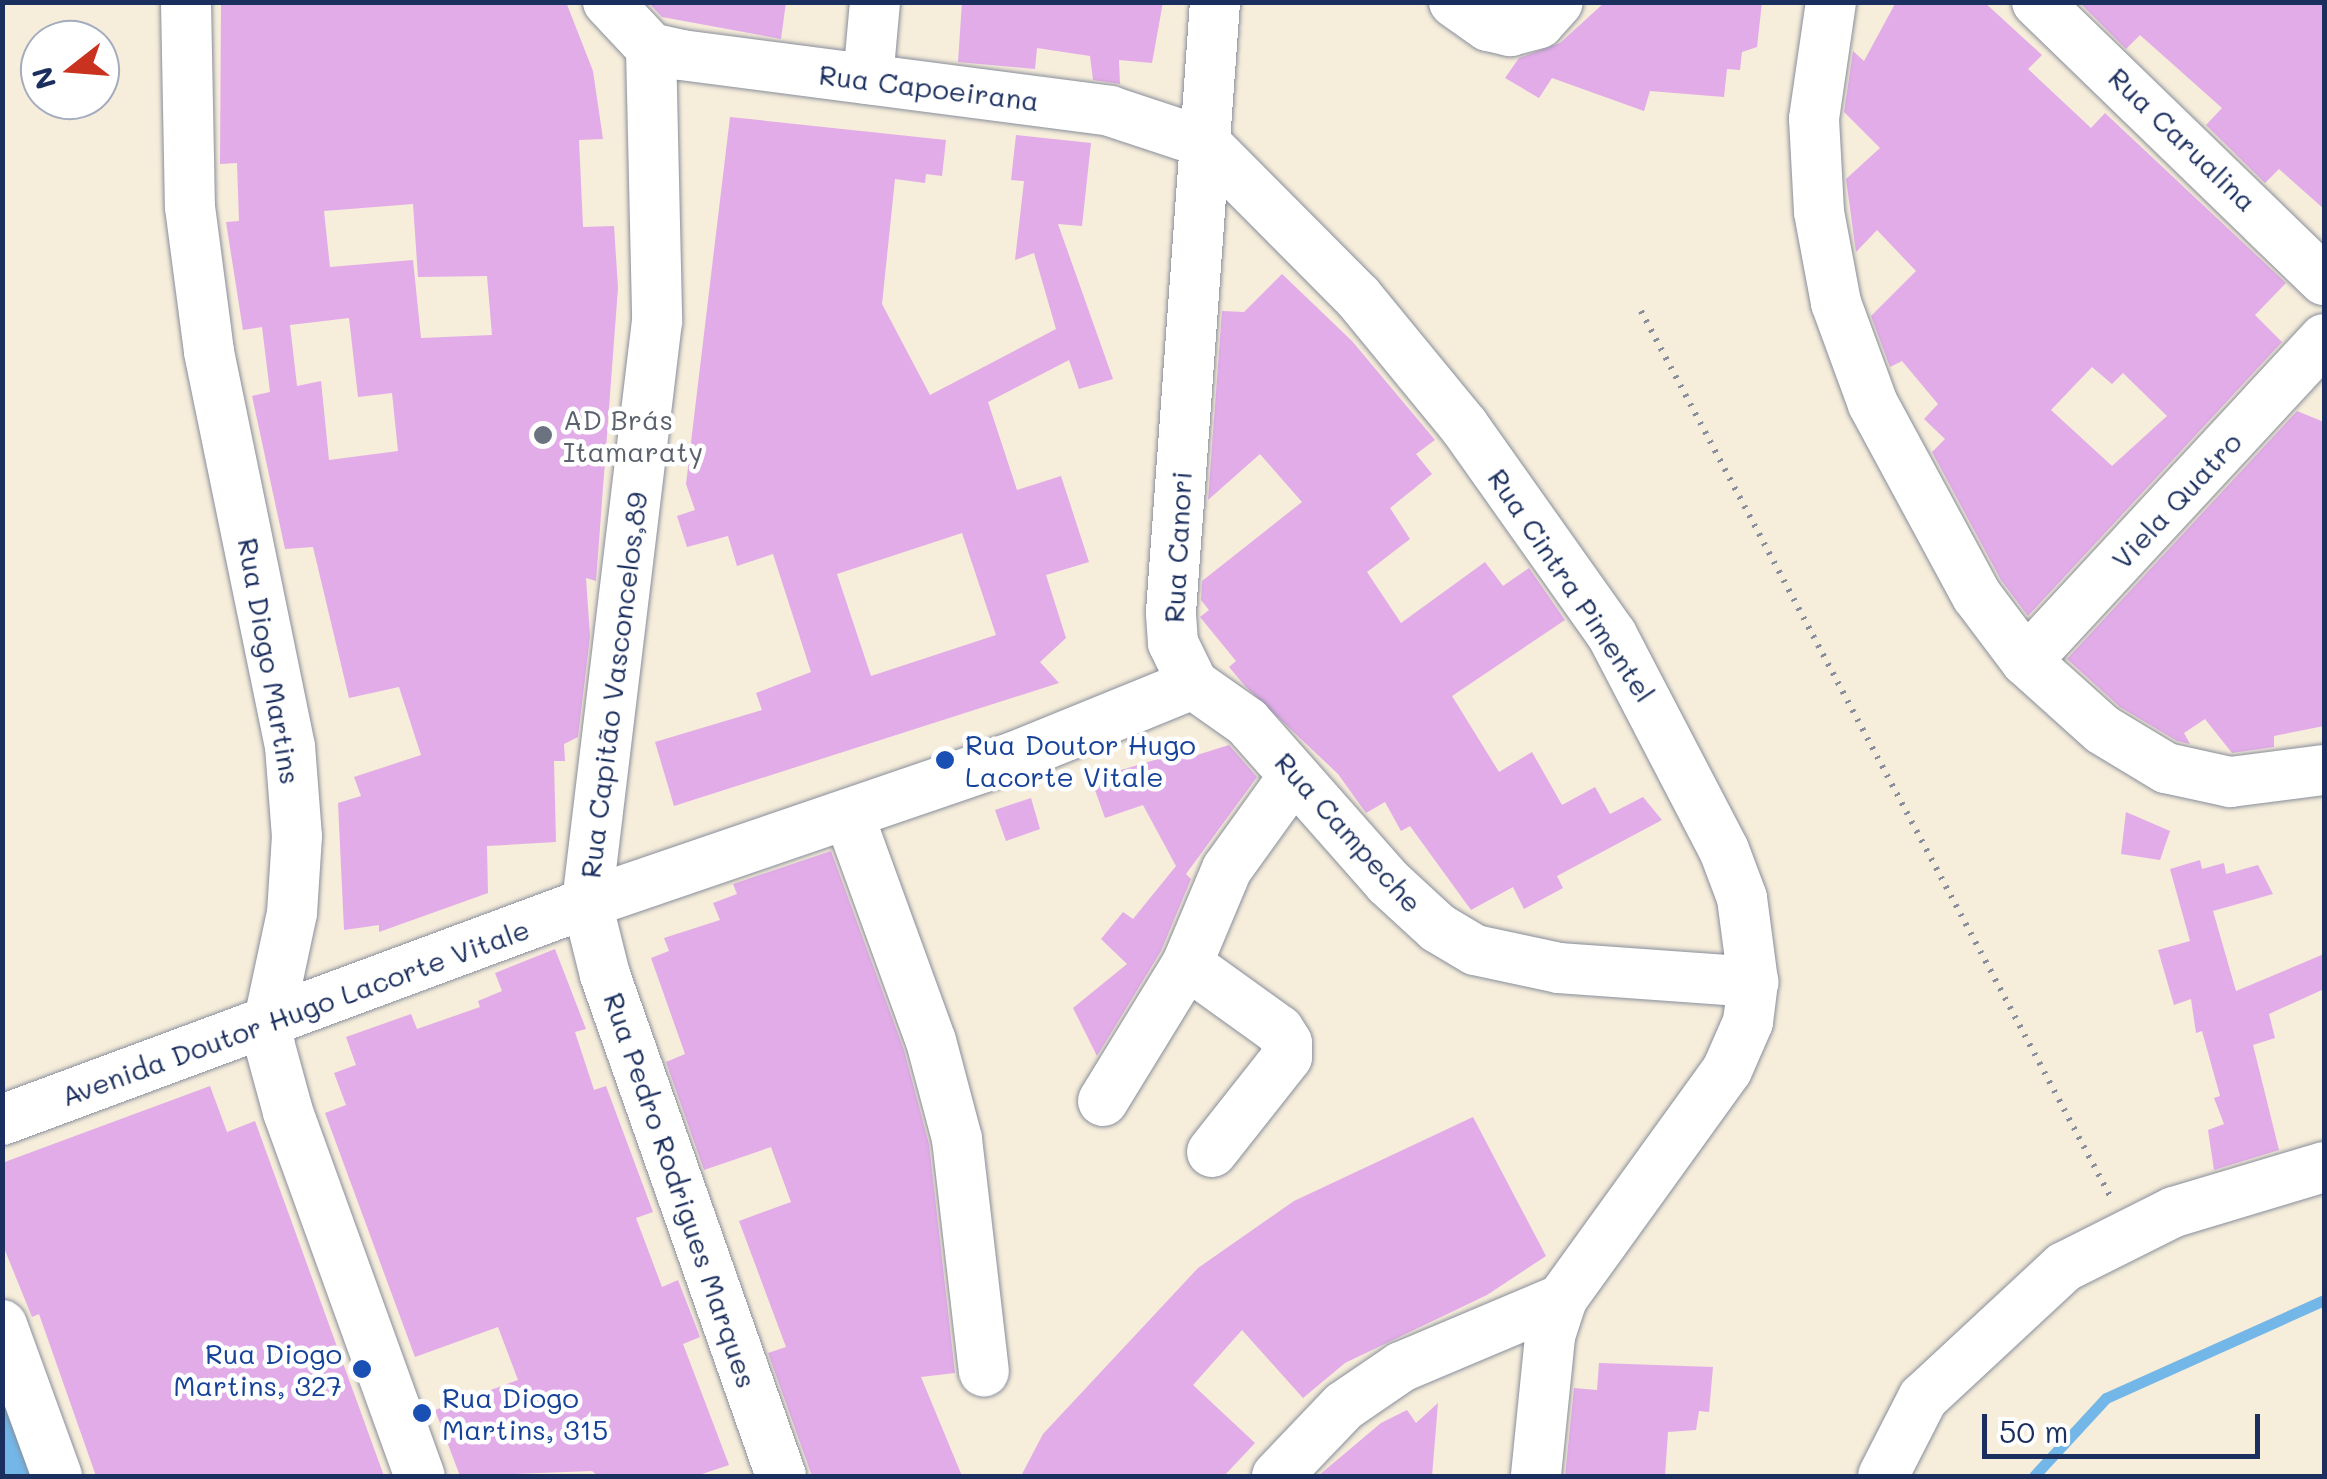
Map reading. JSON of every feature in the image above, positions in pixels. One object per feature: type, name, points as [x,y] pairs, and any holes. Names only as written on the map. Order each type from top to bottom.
[{"type":"street","name":"Rua Diogo Martins","points":[[186,2],[190,207],[210,352],[290,746],[297,836],[292,913],[268,1025],[288,1112],[420,1476]]},
{"type":"street","points":[[608,2],[651,48]]},
{"type":"street","points":[[868,80],[875,2]]},
{"type":"street","name":"Rua Canori","points":[[1192,684],[1173,642],[1171,612],[1215,2]]},
{"type":"street","points":[[1454,2],[1488,26],[1510,30],[1539,23],[1558,2]]},
{"type":"street","points":[[1831,2],[1814,118],[1819,212],[1836,302],[1873,404],[1920,499],[1977,596],[2026,661],[2102,730],[2166,768],[2230,782],[2324,770]]},
{"type":"street","name":"Rua Carualina","points":[[2037,2],[2324,280]]},
{"type":"street","name":"Rua Capoeirana","points":[[651,48],[1110,111],[1204,142]]},
{"type":"street","name":"Rua Capitão Vasconcelos,89","points":[[587,903],[658,321],[651,48]]},
{"type":"street","name":"Rua Cintra Pimentel","points":[[1204,142],[1358,296],[1464,426],[1612,635],[1724,850],[1742,898],[1753,982],[1748,1022],[1728,1070],[1562,1299],[1550,1337],[1536,1476]]},
{"type":"street","name":"Viela Quatro","points":[[2026,661],[2324,340]]},
{"type":"street","points":[[587,903],[848,816],[1192,684]]},
{"type":"street","name":"Rua Campeche","points":[[1192,684],[1247,722],[1388,882],[1438,928],[1475,950],[1511,962],[1753,982]]},
{"type":"street","points":[[1103,1101],[1187,964],[1227,868],[1293,777]]},
{"type":"street","points":[[848,816],[931,1041],[957,1139],[984,1372]]},
{"type":"street","name":"Avenida Doutor Hugo Lacorte Vitale","points":[[2,1120],[268,1025],[587,903]]},
{"type":"street","name":"Rua Pedro Rodrigues Marques","points":[[587,903],[606,974],[780,1476]]},
{"type":"street","points":[[1187,964],[1280,1030],[1287,1042],[1287,1057],[1212,1152]]},
{"type":"street","points":[[1883,1476],[1923,1398],[1970,1349],[2064,1267],[2128,1230],[2324,1167]]},
{"type":"street","points":[[1276,1476],[1344,1406],[1402,1368],[1562,1299]]},
{"type":"street","points":[[2,1325],[58,1476]]},
{"type":"path","points":[[1641,311],[2128,1230]]},
{"type":"water","points":[[3,1339],[52,1476],[3,1476]]},
{"type":"building","points":[[566,2],[593,71],[603,139],[579,140],[583,227],[614,226],[618,288],[596,581],[586,578],[590,636],[578,737],[564,744],[565,761],[554,761],[556,842],[487,846],[488,893],[379,932],[379,925],[344,930],[338,803],[361,796],[354,777],[421,755],[399,687],[349,698],[313,547],[285,549],[252,396],[270,392],[262,327],[243,330],[226,222],[239,221],[237,163],[220,164],[221,5]],"holes":[[[413,204],[418,277],[487,276],[492,335],[421,338],[413,260],[330,267],[324,211]],[[349,318],[358,397],[392,393],[398,451],[329,460],[321,381],[297,386],[290,325]]]},
{"type":"building","points":[[648,2],[786,2],[781,39],[662,17]]},
{"type":"building","points":[[962,2],[1163,2],[1152,63],[1119,60],[1120,84],[1093,80],[1090,56],[1037,48],[1035,69],[958,62]]},
{"type":"building","points":[[1605,2],[1762,2],[1757,47],[1742,52],[1740,70],[1727,69],[1724,97],[1650,91],[1644,111],[1552,78],[1539,98],[1505,78],[1519,58],[1560,43]]},
{"type":"building","points":[[1896,2],[1984,2],[2042,55],[2028,69],[2091,128],[2105,113],[2286,283],[2255,315],[2282,342],[2028,616],[2001,580],[1932,452],[1945,439],[1924,419],[1938,404],[1902,361],[1890,367],[1871,316],[1916,271],[1877,230],[1856,252],[1846,179],[1880,148],[1844,112],[1853,51],[1864,61]],"holes":[[[2092,367],[2112,384],[2123,373],[2167,416],[2112,466],[2051,410]]]},
{"type":"building","points":[[2079,2],[2324,2],[2324,209],[2279,169],[2265,183],[2206,125],[2222,108],[2140,35],[2126,49]]},
{"type":"building","points":[[730,117],[946,140],[942,176],[926,174],[925,183],[895,179],[882,304],[930,395],[1056,329],[1034,253],[1015,260],[1024,181],[1011,180],[1016,135],[1091,143],[1082,226],[1058,224],[1113,379],[1079,389],[1069,360],[988,402],[1017,490],[1061,476],[1089,562],[1046,575],[1066,638],[1040,662],[1059,683],[674,806],[655,742],[762,710],[756,693],[811,672],[773,554],[737,566],[728,536],[687,547],[677,516],[695,510],[686,484]],"holes":[[[962,533],[996,635],[871,676],[837,574]]]},
{"type":"building","points":[[1282,274],[1352,341],[1435,440],[1416,454],[1432,474],[1390,508],[1410,539],[1367,572],[1401,623],[1485,562],[1503,586],[1529,568],[1565,620],[1452,696],[1499,772],[1532,752],[1562,805],[1595,787],[1610,814],[1643,797],[1662,820],[1557,876],[1563,888],[1524,909],[1513,887],[1471,910],[1410,826],[1401,831],[1385,802],[1366,813],[1338,774],[1245,686],[1229,667],[1236,661],[1200,617],[1209,610],[1201,600],[1202,581],[1302,502],[1260,454],[1208,500],[1222,311],[1244,312]]},
{"type":"building","points":[[2297,411],[2324,422],[2324,726],[2274,736],[2274,747],[2232,753],[2205,719],[2184,733],[2190,744],[2177,741],[2120,707],[2067,659]]},
{"type":"building","points":[[1229,745],[1257,777],[1186,874],[1191,879],[1161,951],[1097,1056],[1073,1008],[1127,964],[1101,939],[1123,912],[1133,919],[1176,866],[1143,805],[1105,818],[1091,779],[1195,748],[1197,755]]},
{"type":"building","points":[[1031,798],[1040,829],[1006,841],[995,810]]},
{"type":"building","points":[[2126,812],[2170,831],[2160,860],[2121,854]]},
{"type":"building","points":[[831,851],[904,1050],[929,1144],[955,1373],[921,1377],[962,1476],[812,1476],[768,1353],[786,1347],[739,1221],[791,1202],[771,1147],[704,1170],[666,1062],[685,1054],[651,958],[669,951],[664,938],[720,920],[713,903],[737,894],[733,884]]},
{"type":"building","points":[[2200,860],[2202,869],[2224,863],[2226,874],[2258,865],[2273,894],[2213,911],[2236,991],[2324,954],[2324,989],[2269,1014],[2275,1038],[2253,1045],[2279,1150],[2214,1170],[2208,1130],[2224,1124],[2214,1098],[2220,1096],[2202,1031],[2196,1033],[2191,999],[2174,1005],[2158,950],[2190,941],[2170,869]]},
{"type":"building","points":[[555,949],[586,1029],[575,1032],[594,1090],[606,1086],[653,1212],[636,1218],[662,1287],[678,1280],[700,1337],[683,1344],[729,1465],[696,1476],[598,1476],[592,1471],[460,1476],[435,1410],[518,1380],[498,1327],[415,1357],[325,1113],[346,1105],[334,1073],[356,1065],[346,1037],[411,1014],[417,1029],[480,1007],[478,1001],[502,991],[495,973]]},
{"type":"building","points":[[210,1086],[227,1132],[255,1121],[384,1476],[96,1476],[39,1314],[32,1317],[2,1243],[2,1163]]},
{"type":"building","points":[[1473,1117],[1546,1256],[1487,1295],[1345,1363],[1303,1398],[1242,1330],[1193,1385],[1255,1443],[1224,1476],[1021,1476],[1043,1434],[1198,1268],[1294,1201]]},
{"type":"building","points":[[1599,1363],[1713,1367],[1709,1412],[1699,1411],[1696,1430],[1668,1432],[1665,1476],[1565,1476],[1574,1388],[1597,1390]]},
{"type":"building","points":[[1438,1403],[1432,1476],[1318,1476],[1381,1423],[1407,1410],[1416,1423]]},
{"type":"waterway","points":[[2034,1476],[2106,1398],[2324,1300]]},
{"type":"place","name":"AD Brás Itamaraty","points":[[543,435]]},
{"type":"place","name":"Rua Doutor Hugo Lacorte Vitale","points":[[945,760]]},
{"type":"place","name":"Rua Diogo Martins, 327","points":[[362,1369]]},
{"type":"place","name":"Rua Diogo Martins, 315","points":[[422,1413]]}]
